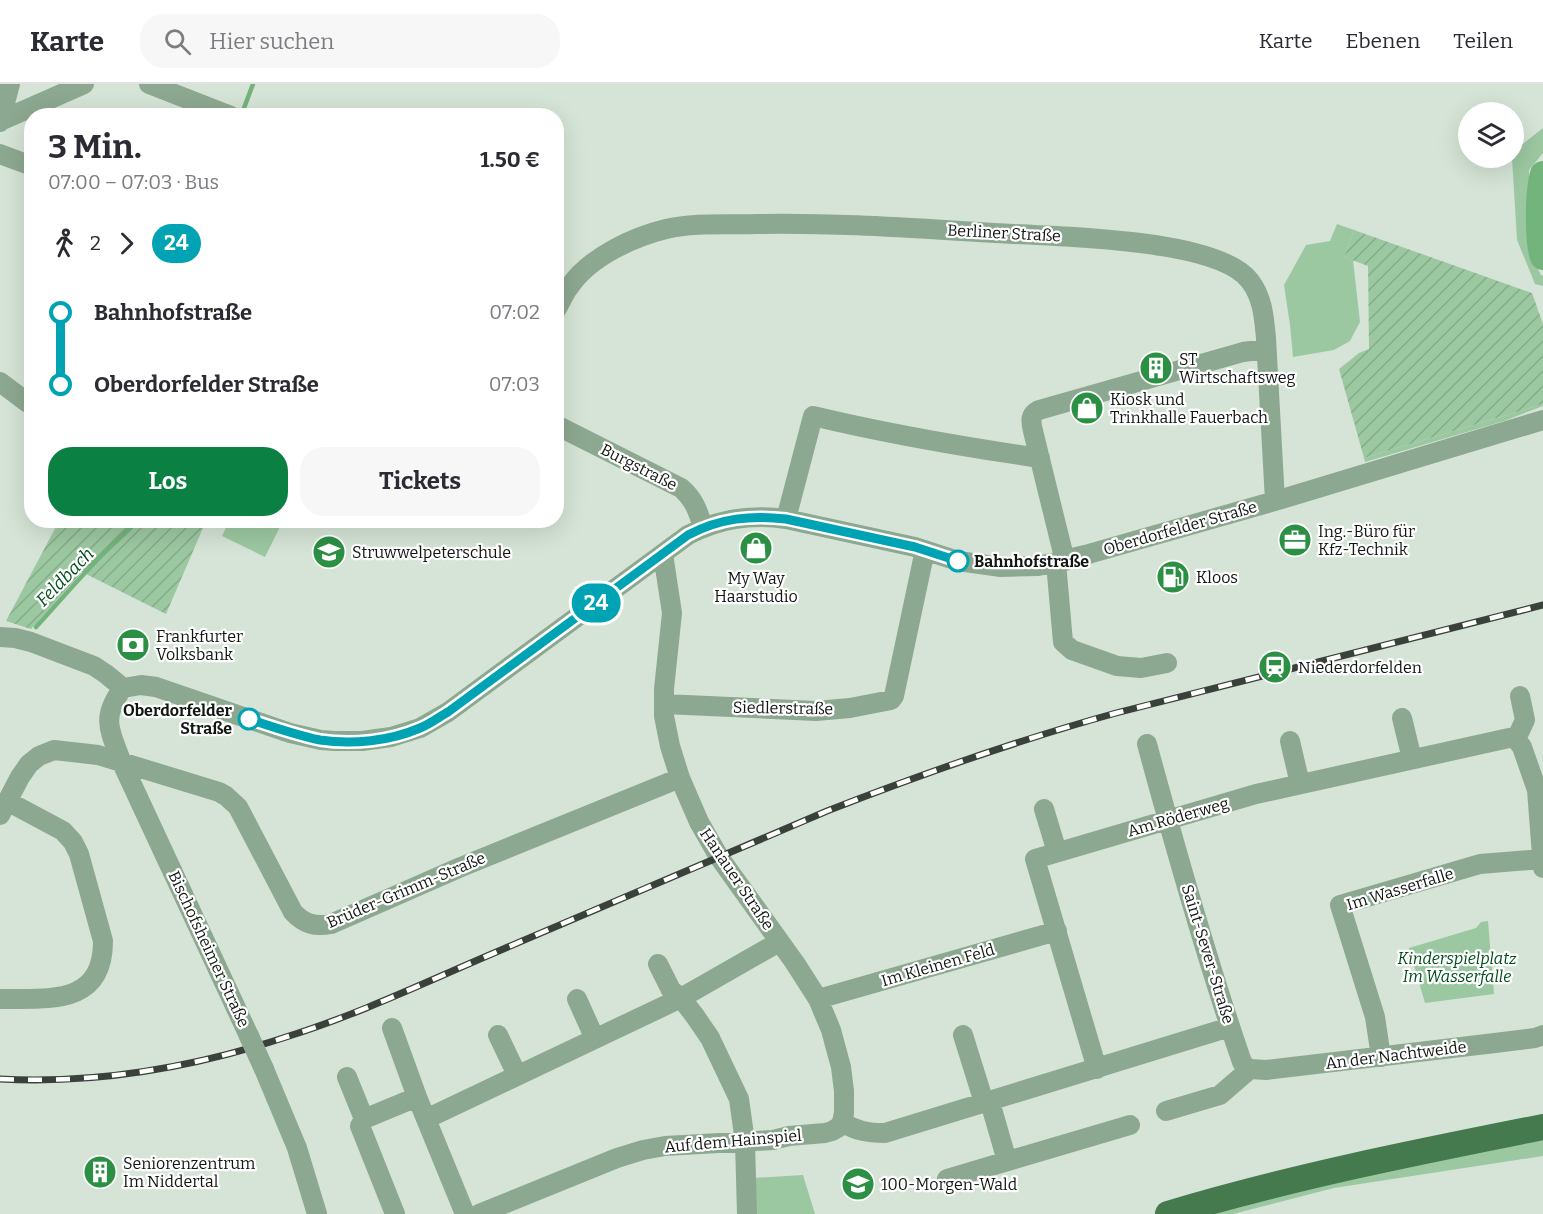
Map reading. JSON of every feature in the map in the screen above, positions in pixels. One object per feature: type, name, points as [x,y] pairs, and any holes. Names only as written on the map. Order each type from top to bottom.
[{"type":"main road","points":[[1168,1214],[1203,1203],[1356,1165],[1543,1127]]},
{"type":"street","points":[[0,121],[10,84]]},
{"type":"street","points":[[30,108],[84,84]]},
{"type":"street","points":[[149,84],[210,108]]},
{"type":"street","points":[[0,121],[24,110]]},
{"type":"street","points":[[0,154],[24,163]]},
{"type":"street","name":"Berliner Straße","points":[[564,295],[581,273],[605,255],[650,233],[682,226],[787,224],[1056,236],[1093,238],[1200,254],[1228,265],[1249,280],[1257,293],[1264,315],[1275,501]]},
{"type":"street","points":[[1167,663],[1141,668],[1117,666],[1072,650],[1063,642],[1060,562],[1031,417],[1038,410],[1243,352],[1266,349]]},
{"type":"street","points":[[0,382],[24,400]]},
{"type":"street","points":[[786,519],[813,416],[926,441],[1040,458]]},
{"type":"street","name":"Oberdorfelder Straße","points":[[123,688],[141,685],[156,687],[290,733],[321,740],[362,741],[391,737],[420,728],[448,712],[688,535],[720,521],[746,517],[786,519],[925,550],[958,561],[1001,567],[1038,566],[1060,562],[1275,501],[1543,420]]},
{"type":"street","name":"Burgstraße","points":[[564,429],[681,488],[696,504],[703,527]]},
{"type":"street","name":"Siedlerstraße","points":[[664,704],[816,711],[850,708],[891,700],[894,696],[925,550]]},
{"type":"street","name":"Hanauer Straße","points":[[663,554],[672,613],[665,672],[664,704],[666,729],[680,778],[699,822],[719,857],[803,974],[818,999],[831,1030],[841,1067],[844,1103],[842,1122]]},
{"type":"street","points":[[0,637],[31,642],[94,666],[123,688]]},
{"type":"street","name":"Bischofsheimer Straße","points":[[123,688],[113,704],[109,718],[112,736],[122,763],[264,1069],[297,1148],[317,1214]]},
{"type":"street","points":[[1520,696],[1525,720],[1516,739],[1522,747],[1540,790],[1543,863]]},
{"type":"street","points":[[1402,718],[1412,759]]},
{"type":"street","name":"Am Röderweg","points":[[1057,931],[1035,859],[1256,794],[1502,738],[1516,739]]},
{"type":"street","points":[[1290,741],[1300,784]]},
{"type":"street","name":"Saint-Sever-Straße","points":[[1147,744],[1167,820],[1230,1027],[1242,1062],[1250,1069]]},
{"type":"street","name":"Brüder-Grimm-Straße","points":[[4,808],[29,764],[39,756],[54,750],[98,755],[219,792],[238,807],[293,912],[304,922],[320,926],[331,924],[461,867],[680,778]]},
{"type":"street","points":[[0,999],[51,998],[74,994],[91,982],[103,953],[103,941],[79,854],[73,842],[63,831],[4,808]]},
{"type":"street","points":[[1044,809],[1057,852]]},
{"type":"street","name":"Im Wasserfalle","points":[[1381,1057],[1375,1017],[1340,905],[1480,864],[1543,863]]},
{"type":"street","points":[[1057,931],[1097,1069]]},
{"type":"street","name":"Im Kleinen Feld","points":[[818,999],[1057,931]]},
{"type":"street","points":[[426,1119],[681,998],[779,942]]},
{"type":"street","points":[[658,964],[671,990],[681,998],[710,1038],[734,1087],[741,1109],[745,1142],[747,1214]]},
{"type":"street","points":[[577,999],[595,1038]]},
{"type":"street","points":[[842,1122],[863,1132],[885,1133],[1230,1027]]},
{"type":"street","points":[[392,1028],[417,1097],[465,1214]]},
{"type":"street","points":[[498,1035],[517,1075]]},
{"type":"street","points":[[963,1035],[982,1096],[992,1109],[1007,1161]]},
{"type":"street","name":"An der Nachtweide","points":[[1250,1069],[1266,1070],[1381,1057],[1535,1038],[1543,1035]]},
{"type":"street","points":[[1166,1111],[1220,1095],[1250,1069]]},
{"type":"street","points":[[347,1077],[364,1119]]},
{"type":"street","points":[[395,1214],[360,1126],[364,1119],[417,1097]]},
{"type":"street","name":"Auf dem Hainspiel","points":[[479,1214],[636,1151],[665,1146],[766,1141],[789,1136],[825,1133],[832,1131],[842,1122]]},
{"type":"street","points":[[947,1179],[1130,1125]]},
{"type":"green space","points":[[1543,128],[1543,153],[1529,170],[1534,261],[1543,276],[1543,286],[1535,284],[1517,240],[1513,168],[1524,168],[1524,143]]},
{"type":"green space","points":[[1337,224],[1354,230],[1344,257],[1353,260],[1360,322],[1350,341],[1334,350],[1293,357],[1284,285],[1306,245],[1330,241]]},
{"type":"green space","points":[[1354,230],[1532,293],[1543,324],[1543,404],[1364,458],[1339,369],[1359,353],[1369,349],[1368,266],[1344,257]]},
{"type":"green space","points":[[1543,404],[1543,406],[1504,421],[1365,462],[1364,458]]},
{"type":"green space","points":[[55,528],[203,528],[166,614],[82,572],[31,629],[6,621]]},
{"type":"green space","points":[[226,528],[280,528],[265,557],[222,536]]},
{"type":"green space","name":"Kinderspielplatz Im Wasserfalle","points":[[1488,921],[1494,994],[1425,1003],[1409,948],[1476,928],[1481,922]]},
{"type":"green space","points":[[1543,1135],[1543,1156],[1334,1188],[1233,1214],[1201,1214]]},
{"type":"green space","points":[[803,1175],[815,1214],[754,1214],[753,1178]]},
{"type":"waterway","name":"Feldbach","points":[[244,108],[253,84]]},
{"type":"waterway","points":[[1543,174],[1539,216],[1543,257]]},
{"type":"waterway","name":"Feldbach","points":[[36,627],[95,562],[130,528]]},
{"type":"railway","points":[[0,1079],[73,1079],[109,1076],[181,1065],[252,1048],[314,1028],[368,1007],[827,811],[970,758],[1116,713],[1543,605]]},
{"type":"bus line","name":"24","points":[[249,719],[290,733],[335,741],[379,739],[420,728],[448,712],[688,535],[720,521],[758,516],[786,519],[915,547],[958,561]]},
{"type":"place","name":"ST Wirtschaftsweg","points":[[1156,368]]},
{"type":"place","name":"Kiosk und Trinkhalle Fauerbach","points":[[1087,408]]},
{"type":"place","name":"Ing.-Büro für Kfz-Technik","points":[[1295,540]]},
{"type":"place","name":"My Way Haarstudio","points":[[756,548]]},
{"type":"place","name":"Struwwelpeterschule","points":[[329,552]]},
{"type":"place","name":"Bahnhofstraße","points":[[958,561]]},
{"type":"place","name":"Kloos","points":[[1173,577]]},
{"type":"place","name":"Frankfurter Volksbank","points":[[133,645]]},
{"type":"place","name":"Niederdorfelden","points":[[1275,667]]},
{"type":"place","name":"Oberdorfelder Straße","points":[[249,719]]},
{"type":"place","name":"Seniorenzentrum Im Niddertal","points":[[100,1172]]},
{"type":"place","name":"100-Morgen-Wald","points":[[858,1184]]}]
